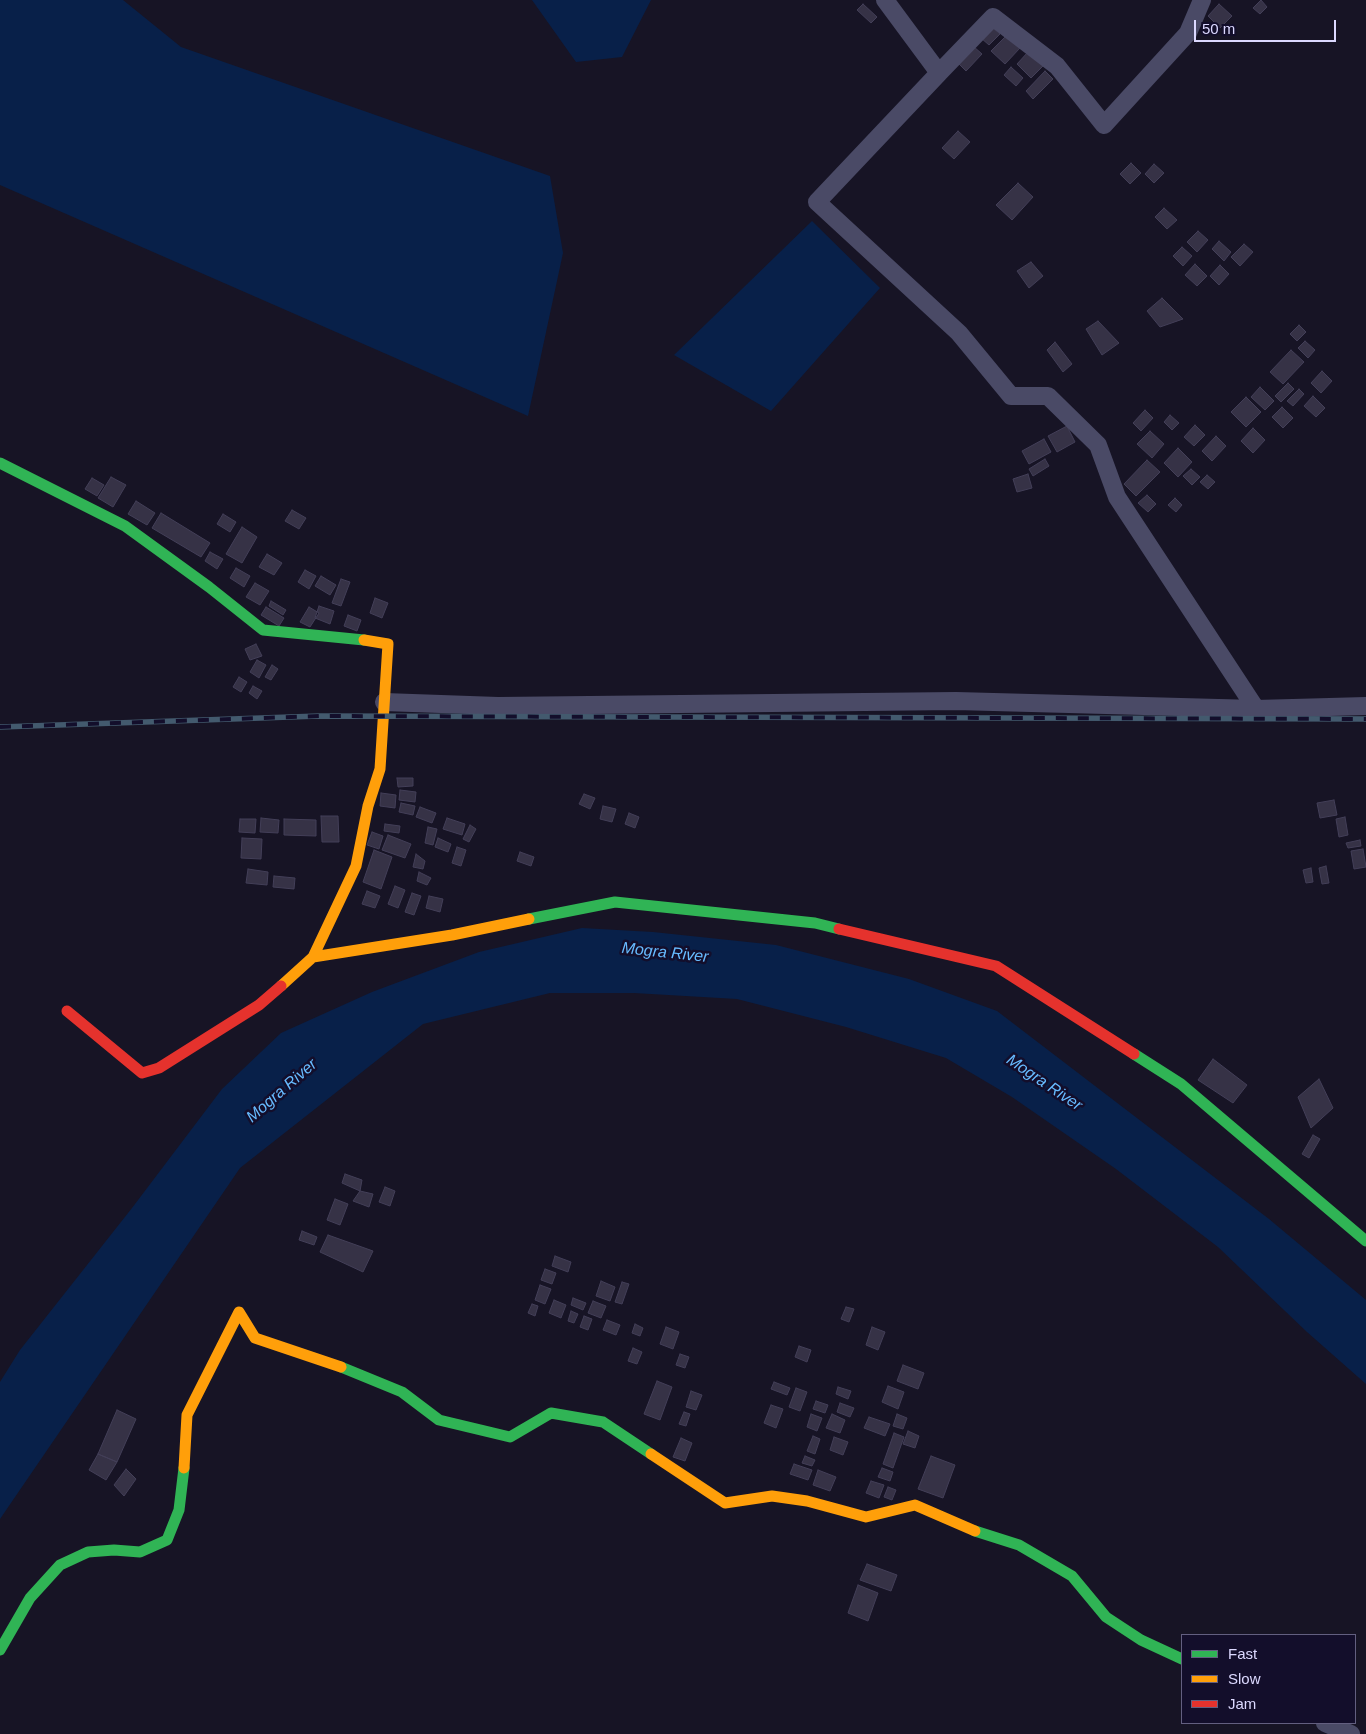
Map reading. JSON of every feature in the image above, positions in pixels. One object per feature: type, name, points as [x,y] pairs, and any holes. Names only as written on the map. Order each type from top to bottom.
[{"type":"street","points":[[885,0],[939,73]]},
{"type":"street","points":[[1202,0],[1188,33],[1104,125],[1057,66],[993,17],[817,202],[959,333],[1011,396],[1048,396],[1098,445],[1117,498],[1256,708]]},
{"type":"street","points":[[0,464],[125,526],[210,587],[263,630],[334,636],[388,644],[380,769],[368,806],[356,866],[313,956],[259,1005],[159,1068],[142,1073],[67,1011]]},
{"type":"street","points":[[384,702],[498,706],[956,701],[1256,708],[1366,706]]},
{"type":"street","points":[[313,956],[452,935],[615,902],[815,923],[996,966],[1181,1084],[1366,1241]]},
{"type":"street","points":[[0,1650],[30,1598],[60,1565],[88,1552],[114,1550],[140,1552],[167,1540],[179,1510],[184,1474],[187,1415],[239,1312],[255,1338],[352,1370],[402,1392],[439,1420],[510,1437],[551,1414],[603,1422],[725,1503],[772,1496],[807,1501],[866,1517],[915,1505],[965,1528],[1019,1544],[1072,1576],[1106,1617],[1141,1640],[1181,1659]]},
{"type":"street","points":[[1327,1724],[1351,1734]]},
{"type":"water","points":[[0,0],[123,0],[181,47],[550,176],[563,253],[528,416],[0,185]]},
{"type":"water","points":[[532,0],[651,0],[622,57],[576,62]]},
{"type":"water","points":[[812,221],[880,288],[771,411],[674,355]]},
{"type":"water","name":"Mogra River","points":[[582,928],[653,932],[776,945],[909,979],[997,1011],[1269,1219],[1366,1300],[1366,1384],[1307,1332],[1218,1247],[1116,1169],[1012,1097],[946,1058],[846,1027],[737,999],[634,993],[550,993],[423,1024],[240,1168],[0,1519],[0,1382],[20,1350],[132,1208],[222,1089],[281,1033],[372,992],[479,952]]},
{"type":"building","points":[[1261,0],[1267,7],[1260,14],[1253,8]]},
{"type":"building","points":[[863,4],[877,17],[871,23],[857,10]]},
{"type":"building","points":[[1219,4],[1232,16],[1220,28],[1208,16]]},
{"type":"building","points":[[992,27],[1000,34],[989,45],[981,38]]},
{"type":"building","points":[[1006,36],[1020,48],[1005,64],[991,51]]},
{"type":"building","points":[[973,46],[982,54],[966,71],[958,63]]},
{"type":"building","points":[[1028,52],[1043,66],[1031,78],[1017,64]]},
{"type":"building","points":[[1011,67],[1023,78],[1016,86],[1004,75]]},
{"type":"building","points":[[1045,71],[1053,79],[1033,99],[1026,91]]},
{"type":"building","points":[[958,131],[970,142],[954,159],[942,148]]},
{"type":"building","points":[[1131,163],[1141,173],[1130,184],[1120,174]]},
{"type":"building","points":[[1154,164],[1164,173],[1154,183],[1145,174]]},
{"type":"building","points":[[1018,183],[1033,197],[1012,220],[996,205]]},
{"type":"building","points":[[1164,208],[1177,220],[1167,229],[1155,217]]},
{"type":"building","points":[[1198,231],[1208,240],[1197,252],[1187,242]]},
{"type":"building","points":[[1219,241],[1231,252],[1224,261],[1212,249]]},
{"type":"building","points":[[1244,244],[1253,252],[1240,266],[1231,257]]},
{"type":"building","points":[[1182,247],[1192,256],[1183,266],[1173,256]]},
{"type":"building","points":[[1031,262],[1043,276],[1029,288],[1017,271]]},
{"type":"building","points":[[1195,264],[1207,276],[1197,286],[1185,275]]},
{"type":"building","points":[[1220,265],[1229,274],[1219,285],[1210,276]]},
{"type":"building","points":[[1162,298],[1183,319],[1160,327],[1147,311]]},
{"type":"building","points":[[1098,321],[1119,343],[1102,355],[1086,329]]},
{"type":"building","points":[[1299,325],[1306,332],[1297,341],[1290,334]]},
{"type":"building","points":[[1305,341],[1315,350],[1308,358],[1298,348]]},
{"type":"building","points":[[1055,342],[1072,364],[1063,372],[1047,350]]},
{"type":"building","points":[[1291,350],[1304,362],[1283,384],[1270,372]]},
{"type":"building","points":[[1322,371],[1332,381],[1321,393],[1311,383]]},
{"type":"building","points":[[1288,383],[1294,389],[1281,402],[1275,396]]},
{"type":"building","points":[[1260,387],[1274,401],[1265,410],[1251,397]]},
{"type":"building","points":[[1299,389],[1304,394],[1293,406],[1287,401]]},
{"type":"building","points":[[1313,396],[1325,408],[1316,417],[1304,406]]},
{"type":"building","points":[[1246,397],[1261,412],[1246,427],[1231,412]]},
{"type":"building","points":[[1282,407],[1293,418],[1283,428],[1272,417]]},
{"type":"building","points":[[1145,410],[1153,418],[1141,431],[1133,423]]},
{"type":"building","points":[[1170,415],[1179,423],[1172,430],[1164,422]]},
{"type":"building","points":[[1195,425],[1205,435],[1194,446],[1184,437]]},
{"type":"building","points":[[1067,426],[1075,442],[1057,452],[1048,436]]},
{"type":"building","points":[[1253,428],[1265,440],[1253,453],[1241,441]]},
{"type":"building","points":[[1150,431],[1164,444],[1152,458],[1137,444]]},
{"type":"building","points":[[1216,436],[1226,446],[1212,461],[1202,451]]},
{"type":"building","points":[[1044,439],[1051,452],[1029,464],[1022,451]]},
{"type":"building","points":[[1178,448],[1192,462],[1178,477],[1164,463]]},
{"type":"building","points":[[1045,459],[1049,466],[1033,476],[1029,469]]},
{"type":"building","points":[[1147,460],[1160,472],[1136,496],[1124,484]]},
{"type":"building","points":[[1191,469],[1200,477],[1192,485],[1183,476]]},
{"type":"building","points":[[1028,474],[1032,488],[1017,492],[1013,479]]},
{"type":"building","points":[[1207,475],[1215,482],[1208,489],[1200,482]]},
{"type":"building","points":[[111,477],[126,485],[113,507],[98,498]]},
{"type":"building","points":[[92,478],[104,485],[97,496],[85,489]]},
{"type":"building","points":[[1147,495],[1156,504],[1148,512],[1138,503]]},
{"type":"building","points":[[1175,498],[1182,505],[1176,512],[1168,505]]},
{"type":"building","points":[[136,501],[155,513],[147,525],[128,514]]},
{"type":"building","points":[[292,510],[306,518],[299,529],[285,521]]},
{"type":"building","points":[[161,513],[210,543],[201,557],[152,528]]},
{"type":"building","points":[[223,514],[236,522],[230,532],[217,524]]},
{"type":"building","points":[[242,527],[257,537],[242,563],[226,554]]},
{"type":"building","points":[[210,552],[223,559],[217,569],[205,561]]},
{"type":"building","points":[[267,554],[282,563],[274,575],[259,567]]},
{"type":"building","points":[[236,568],[250,576],[244,587],[230,578]]},
{"type":"building","points":[[305,570],[316,576],[309,589],[298,582]]},
{"type":"building","points":[[321,576],[336,585],[330,595],[315,586]]},
{"type":"building","points":[[341,579],[350,582],[341,606],[332,603]]},
{"type":"building","points":[[255,583],[269,591],[260,605],[246,597]]},
{"type":"building","points":[[375,598],[388,603],[382,618],[370,613]]},
{"type":"building","points":[[271,601],[286,610],[283,615],[269,606]]},
{"type":"building","points":[[319,606],[334,611],[330,624],[315,618]]},
{"type":"building","points":[[266,607],[284,618],[279,626],[261,615]]},
{"type":"building","points":[[309,607],[319,613],[310,627],[300,622]]},
{"type":"building","points":[[348,615],[361,620],[357,631],[344,626]]},
{"type":"building","points":[[256,644],[262,656],[250,660],[245,649]]},
{"type":"building","points":[[257,660],[266,665],[259,678],[250,672]]},
{"type":"building","points":[[272,665],[278,669],[271,680],[265,677]]},
{"type":"building","points":[[239,677],[247,682],[241,692],[233,687]]},
{"type":"building","points":[[253,686],[262,691],[257,699],[249,693]]},
{"type":"building","points":[[397,778],[413,778],[413,786],[398,787]]},
{"type":"building","points":[[400,790],[416,792],[415,802],[399,800]]},
{"type":"building","points":[[381,793],[396,795],[395,808],[380,806]]},
{"type":"building","points":[[584,794],[595,798],[590,809],[579,804]]},
{"type":"building","points":[[1334,800],[1337,815],[1320,818],[1317,803]]},
{"type":"building","points":[[401,803],[415,806],[413,815],[399,812]]},
{"type":"building","points":[[603,806],[616,809],[612,822],[600,819]]},
{"type":"building","points":[[420,807],[436,813],[432,823],[416,817]]},
{"type":"building","points":[[629,813],[639,817],[635,828],[625,824]]},
{"type":"building","points":[[321,816],[338,816],[339,842],[322,842]]},
{"type":"building","points":[[1345,817],[1348,835],[1339,837],[1336,819]]},
{"type":"building","points":[[261,818],[279,820],[278,833],[260,832]]},
{"type":"building","points":[[447,818],[465,824],[462,835],[443,829]]},
{"type":"building","points":[[240,819],[256,819],[255,833],[239,832]]},
{"type":"building","points":[[284,819],[316,820],[316,836],[284,835]]},
{"type":"building","points":[[385,824],[400,826],[399,833],[384,831]]},
{"type":"building","points":[[470,825],[476,829],[469,842],[463,839]]},
{"type":"building","points":[[428,827],[437,829],[433,845],[425,843]]},
{"type":"building","points":[[372,832],[383,836],[379,849],[367,845]]},
{"type":"building","points":[[388,835],[411,844],[405,858],[382,850]]},
{"type":"building","points":[[242,838],[262,839],[261,859],[241,858]]},
{"type":"building","points":[[438,838],[451,844],[448,852],[435,847]]},
{"type":"building","points":[[1360,840],[1361,846],[1348,848],[1346,843]]},
{"type":"building","points":[[457,847],[466,850],[461,866],[452,863]]},
{"type":"building","points":[[1363,849],[1366,867],[1354,869],[1351,851]]},
{"type":"building","points":[[374,850],[392,857],[381,889],[363,882]]},
{"type":"building","points":[[520,852],[534,857],[531,866],[517,861]]},
{"type":"building","points":[[416,854],[425,861],[423,869],[413,867]]},
{"type":"building","points":[[1326,866],[1329,883],[1322,884],[1319,868]]},
{"type":"building","points":[[1311,868],[1313,882],[1306,883],[1303,870]]},
{"type":"building","points":[[248,869],[268,872],[267,885],[246,883]]},
{"type":"building","points":[[419,872],[431,878],[427,885],[417,881]]},
{"type":"building","points":[[274,876],[295,878],[294,889],[273,887]]},
{"type":"building","points":[[395,886],[405,890],[398,908],[388,904]]},
{"type":"building","points":[[367,891],[380,896],[375,908],[362,904]]},
{"type":"building","points":[[412,893],[421,896],[414,915],[405,912]]},
{"type":"building","points":[[429,896],[443,899],[440,912],[426,908]]},
{"type":"building","points":[[1213,1059],[1247,1085],[1233,1103],[1198,1080]]},
{"type":"building","points":[[1319,1079],[1333,1108],[1311,1128],[1298,1097]]},
{"type":"building","points":[[1313,1135],[1320,1139],[1309,1158],[1302,1154]]},
{"type":"building","points":[[345,1174],[362,1180],[360,1191],[342,1183]]},
{"type":"building","points":[[385,1187],[395,1191],[390,1206],[379,1202]]},
{"type":"building","points":[[360,1191],[373,1194],[369,1207],[353,1201]]},
{"type":"building","points":[[335,1199],[348,1204],[340,1225],[327,1220]]},
{"type":"building","points":[[302,1231],[317,1237],[314,1245],[299,1240]]},
{"type":"building","points":[[328,1235],[373,1251],[363,1272],[320,1252]]},
{"type":"building","points":[[555,1256],[571,1262],[568,1272],[552,1266]]},
{"type":"building","points":[[545,1269],[556,1273],[552,1284],[541,1280]]},
{"type":"building","points":[[601,1281],[615,1287],[610,1301],[596,1296]]},
{"type":"building","points":[[622,1282],[629,1284],[622,1304],[615,1302]]},
{"type":"building","points":[[540,1285],[551,1289],[545,1304],[535,1300]]},
{"type":"building","points":[[573,1298],[586,1303],[583,1310],[571,1305]]},
{"type":"building","points":[[554,1300],[566,1305],[561,1318],[549,1313]]},
{"type":"building","points":[[593,1301],[606,1306],[601,1318],[588,1313]]},
{"type":"building","points":[[532,1304],[538,1306],[535,1316],[528,1313]]},
{"type":"building","points":[[846,1307],[854,1309],[849,1322],[841,1319]]},
{"type":"building","points":[[571,1311],[578,1314],[574,1323],[568,1321]]},
{"type":"building","points":[[584,1316],[592,1319],[588,1330],[580,1327]]},
{"type":"building","points":[[607,1320],[620,1325],[616,1335],[603,1330]]},
{"type":"building","points":[[635,1324],[643,1328],[640,1336],[632,1333]]},
{"type":"building","points":[[666,1327],[679,1332],[673,1349],[660,1344]]},
{"type":"building","points":[[872,1327],[885,1332],[878,1350],[866,1345]]},
{"type":"building","points":[[799,1346],[811,1350],[807,1362],[795,1357]]},
{"type":"building","points":[[633,1348],[642,1352],[637,1364],[628,1361]]},
{"type":"building","points":[[680,1354],[689,1357],[685,1368],[676,1365]]},
{"type":"building","points":[[903,1365],[924,1373],[918,1389],[897,1381]]},
{"type":"building","points":[[657,1381],[672,1387],[660,1420],[644,1414]]},
{"type":"building","points":[[774,1382],[790,1388],[787,1395],[771,1389]]},
{"type":"building","points":[[888,1386],[904,1392],[898,1409],[882,1402]]},
{"type":"building","points":[[838,1387],[851,1391],[848,1399],[836,1394]]},
{"type":"building","points":[[796,1388],[807,1392],[800,1411],[789,1407]]},
{"type":"building","points":[[691,1391],[702,1395],[696,1410],[686,1407]]},
{"type":"building","points":[[816,1401],[828,1405],[825,1413],[813,1409]]},
{"type":"building","points":[[840,1403],[854,1408],[850,1417],[837,1412]]},
{"type":"building","points":[[771,1405],[783,1409],[776,1428],[764,1423]]},
{"type":"building","points":[[117,1410],[136,1419],[117,1462],[98,1454]]},
{"type":"building","points":[[684,1412],[690,1414],[686,1426],[679,1424]]},
{"type":"building","points":[[811,1414],[822,1418],[817,1431],[807,1427]]},
{"type":"building","points":[[832,1414],[845,1420],[840,1433],[826,1428]]},
{"type":"building","points":[[897,1414],[907,1418],[903,1429],[893,1426]]},
{"type":"building","points":[[869,1417],[890,1424],[885,1436],[864,1428]]},
{"type":"building","points":[[908,1431],[919,1436],[915,1448],[903,1444]]},
{"type":"building","points":[[894,1433],[904,1437],[893,1468],[883,1464]]},
{"type":"building","points":[[813,1436],[820,1439],[815,1454],[807,1451]]},
{"type":"building","points":[[834,1437],[848,1442],[843,1455],[830,1450]]},
{"type":"building","points":[[681,1438],[692,1443],[685,1461],[673,1457]]},
{"type":"building","points":[[98,1454],[117,1462],[106,1480],[89,1470]]},
{"type":"building","points":[[805,1456],[815,1460],[812,1466],[802,1463]]},
{"type":"building","points":[[931,1456],[955,1465],[943,1498],[918,1489]]},
{"type":"building","points":[[794,1464],[812,1470],[808,1480],[790,1474]]},
{"type":"building","points":[[882,1468],[893,1472],[890,1481],[878,1477]]},
{"type":"building","points":[[126,1469],[136,1479],[124,1496],[114,1485]]},
{"type":"building","points":[[818,1470],[836,1477],[830,1491],[813,1485]]},
{"type":"building","points":[[871,1481],[884,1485],[879,1498],[866,1493]]},
{"type":"building","points":[[888,1487],[896,1490],[892,1500],[884,1497]]},
{"type":"building","points":[[867,1564],[897,1575],[891,1591],[860,1580]]},
{"type":"building","points":[[858,1585],[878,1593],[868,1621],[848,1613]]},
{"type":"railway","points":[[0,727],[319,716],[1366,719]]},
{"type":"traffic: fast","points":[[0,463],[125,526],[209,587],[263,630],[364,640]]},
{"type":"traffic: fast","points":[[529,919],[615,902],[815,923],[839,929]]},
{"type":"traffic: fast","points":[[1134,1054],[1181,1084],[1366,1241]]},
{"type":"traffic: fast","points":[[341,1367],[402,1392],[439,1420],[510,1437],[551,1413],[603,1422],[651,1454]]},
{"type":"traffic: fast","points":[[0,1650],[30,1598],[60,1565],[88,1552],[114,1550],[140,1552],[167,1540],[179,1510],[184,1468]]},
{"type":"traffic: fast","points":[[975,1531],[1019,1545],[1072,1576],[1106,1617],[1141,1640],[1181,1659]]},
{"type":"traffic: slow","points":[[281,986],[313,957],[356,866],[368,806],[380,769],[388,644],[364,640]]},
{"type":"traffic: slow","points":[[313,957],[452,935],[529,919]]},
{"type":"traffic: slow","points":[[184,1468],[187,1415],[239,1312],[255,1338],[341,1367]]},
{"type":"traffic: slow","points":[[651,1454],[725,1503],[772,1496],[807,1501],[866,1517],[915,1505],[975,1531]]},
{"type":"traffic: jam","points":[[839,929],[996,966],[1134,1054]]},
{"type":"traffic: jam","points":[[67,1011],[142,1073],[159,1068],[259,1005],[281,986]]}]
